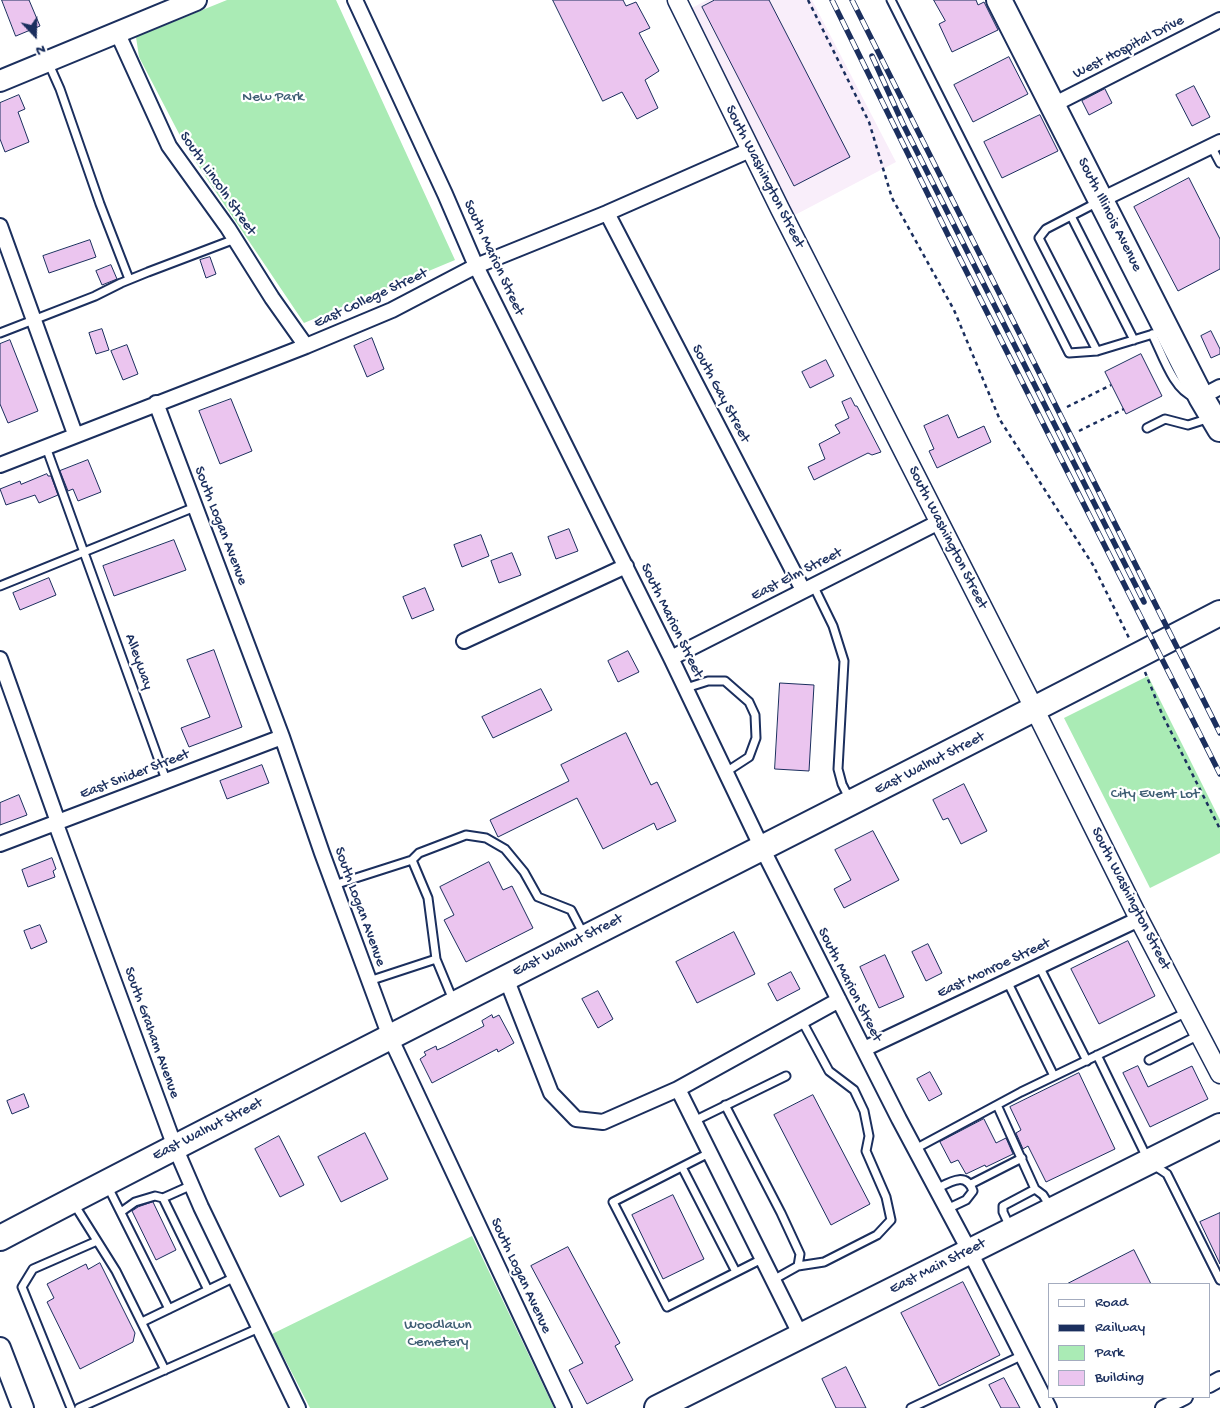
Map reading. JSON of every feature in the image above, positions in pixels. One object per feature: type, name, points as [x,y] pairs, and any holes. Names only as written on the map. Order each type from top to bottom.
[{"type":"highway","name":"South Illinois Avenue","points":[[999,0],[1102,200],[1160,332],[1214,408]]},
{"type":"highway","name":"East Walnut Street","points":[[0,1238],[586,937],[1035,710],[1220,613]]},
{"type":"highway","name":"East Main Street","points":[[657,1408],[1220,1126]]},
{"type":"main road","points":[[0,81],[196,0]]},
{"type":"main road","points":[[0,1348],[23,1408]]},
{"type":"street","name":"South Marion Street","points":[[355,0],[445,194],[476,266],[686,688],[762,848],[1048,1408]]},
{"type":"street","name":"South Washington Street","points":[[677,0],[750,150],[1035,710],[1139,919],[1220,1074]]},
{"type":"street","name":"West Hospital Drive","points":[[1053,105],[1220,20]]},
{"type":"street","name":"South Lincoln Street","points":[[117,32],[169,146],[235,239],[272,298],[306,346]]},
{"type":"street","points":[[1102,200],[1216,144]]},
{"type":"street","name":"East College Street","points":[[0,465],[75,434],[306,346],[392,310],[476,266],[607,213],[750,150]]},
{"type":"street","name":"South Gay Street","points":[[607,213],[808,587]]},
{"type":"street","points":[[0,226],[75,434]]},
{"type":"street","name":"South Logan Avenue","points":[[156,403],[282,738],[390,1037],[564,1408]]},
{"type":"street","name":"East Elm Street","points":[[671,658],[939,522]]},
{"type":"street","points":[[464,641],[626,566]]},
{"type":"street","name":"South Graham Avenue","points":[[0,659],[58,822],[57,827],[175,1147],[298,1408]]},
{"type":"street","name":"East Snider Street","points":[[0,844],[166,780],[282,738]]},
{"type":"street","name":"East Monroe Street","points":[[864,1049],[1139,919]]},
{"type":"street","points":[[506,978],[551,1093],[576,1119],[603,1122],[678,1090],[839,1000]]},
{"type":"street","points":[[678,1090],[800,1336]]},
{"type":"street","points":[[1162,1408],[1183,1398]]},
{"type":"lane","points":[[891,0],[1069,353],[1097,351],[1160,332]]},
{"type":"lane","points":[[48,61],[129,279]]},
{"type":"lane","points":[[1216,144],[1220,163]]},
{"type":"lane","points":[[1097,351],[1039,238],[1046,230],[1102,200]]},
{"type":"lane","points":[[1071,216],[1134,340]]},
{"type":"lane","points":[[0,333],[95,296],[129,279],[235,239]]},
{"type":"lane","points":[[1147,428],[1165,419],[1188,425],[1214,408]]},
{"type":"lane","name":"Alleyway","points":[[46,446],[166,780]]},
{"type":"lane","points":[[0,586],[196,507]]},
{"type":"lane","points":[[808,587],[833,626],[844,661],[838,770],[842,784],[852,803]]},
{"type":"lane","points":[[686,688],[708,681],[725,680],[749,702],[755,716],[756,738],[749,757],[726,772]]},
{"type":"lane","points":[[334,885],[412,860],[419,853],[466,835],[486,838],[505,849],[524,872],[538,896],[571,910],[586,937]]},
{"type":"lane","points":[[412,860],[428,898],[436,959],[444,982],[455,1004]]},
{"type":"lane","points":[[369,980],[436,959]]},
{"type":"lane","points":[[1039,966],[1087,1061]]},
{"type":"lane","points":[[1007,981],[1054,1076]]},
{"type":"lane","points":[[915,1149],[1054,1076],[1187,1012]]},
{"type":"lane","points":[[773,1280],[798,1266],[824,1262],[877,1235],[891,1220],[886,1198],[866,1151],[869,1136],[864,1111],[854,1090],[829,1071],[802,1021]]},
{"type":"lane","points":[[1149,1060],[1200,1035]]},
{"type":"lane","points":[[1098,1055],[1149,1162],[1167,1174],[1220,1280]]},
{"type":"lane","points":[[694,1121],[786,1076]]},
{"type":"lane","points":[[725,1105],[800,1254],[798,1266]]},
{"type":"lane","points":[[997,1105],[1035,1189],[1043,1195],[1052,1210]]},
{"type":"lane","points":[[709,1153],[614,1202],[667,1307],[762,1259]]},
{"type":"lane","points":[[971,1184],[1022,1158]]},
{"type":"lane","points":[[682,1167],[736,1272]]},
{"type":"lane","points":[[936,1189],[957,1179],[965,1180],[971,1184],[973,1191],[971,1196],[947,1209]]},
{"type":"lane","points":[[106,1183],[169,1309]]},
{"type":"lane","points":[[121,1212],[135,1202],[159,1198],[192,1185]]},
{"type":"lane","points":[[1011,1231],[1003,1212],[1003,1206],[1035,1189]]},
{"type":"lane","points":[[159,1198],[208,1290]]},
{"type":"lane","points":[[72,1200],[116,1271],[165,1370]]},
{"type":"lane","points":[[71,1408],[22,1287],[33,1269],[97,1241]]},
{"type":"lane","points":[[142,1322],[235,1277]]},
{"type":"lane","points":[[79,1408],[259,1328]]},
{"type":"lane","points":[[911,1408],[1022,1355]]},
{"type":"path","points":[[808,0],[869,122],[892,198],[954,310],[1000,420],[1093,565],[1138,657],[1162,714],[1220,828]]},
{"type":"path","points":[[1067,407],[1111,385]]},
{"type":"path","points":[[1079,431],[1124,409]]},
{"type":"shaded area","points":[[707,0],[812,0],[896,162],[793,216],[690,9]]},
{"type":"green space","name":"New Park","points":[[227,0],[336,0],[455,260],[304,323],[187,149],[139,57],[136,37]]},
{"type":"green space","name":"City Event Lot","points":[[1148,676],[1220,820],[1220,853],[1150,888],[1064,718]]},
{"type":"green space","name":"Woodlawn Cemetery","points":[[472,1236],[554,1408],[310,1408],[272,1334]]},
{"type":"building","points":[[2,0],[29,0],[40,26],[16,36]]},
{"type":"building","points":[[553,0],[623,0],[626,6],[636,2],[650,28],[639,33],[659,71],[645,80],[658,108],[637,119],[622,92],[603,101]]},
{"type":"building","points":[[715,0],[769,0],[850,157],[794,186],[702,7]]},
{"type":"building","points":[[934,0],[976,0],[978,5],[984,2],[998,30],[952,52],[939,24],[945,21]]},
{"type":"building","points":[[1009,57],[1028,94],[973,122],[954,85]]},
{"type":"building","points":[[1194,86],[1210,117],[1192,126],[1176,95]]},
{"type":"building","points":[[1105,89],[1112,103],[1089,115],[1082,101]]},
{"type":"building","points":[[19,95],[25,109],[18,112],[29,142],[5,152],[0,139],[0,103]]},
{"type":"building","points":[[1040,115],[1058,151],[1002,178],[984,142]]},
{"type":"building","points":[[1189,178],[1220,239],[1220,269],[1178,291],[1134,207]]},
{"type":"building","points":[[90,240],[96,257],[49,273],[43,256]]},
{"type":"building","points":[[210,257],[216,274],[206,278],[200,260]]},
{"type":"building","points":[[111,265],[117,279],[102,285],[96,271]]},
{"type":"building","points":[[102,329],[109,350],[96,354],[89,333]]},
{"type":"building","points":[[1211,331],[1220,349],[1220,354],[1211,358],[1201,336]]},
{"type":"building","points":[[372,338],[384,369],[367,377],[354,346]]},
{"type":"building","points":[[10,340],[38,411],[8,423],[0,404],[0,344]]},
{"type":"building","points":[[127,345],[138,374],[123,380],[111,351]]},
{"type":"building","points":[[1141,354],[1162,396],[1126,414],[1105,372]]},
{"type":"building","points":[[826,360],[834,376],[810,388],[802,372]]},
{"type":"building","points":[[851,398],[881,452],[872,455],[868,453],[814,480],[808,467],[825,459],[819,444],[840,433],[835,425],[849,418],[842,402]]},
{"type":"building","points":[[231,399],[252,451],[220,464],[199,411]]},
{"type":"building","points":[[948,415],[958,438],[984,426],[991,442],[937,468],[929,451],[934,449],[924,426]]},
{"type":"building","points":[[88,460],[101,492],[78,501],[73,489],[68,491],[60,471]]},
{"type":"building","points":[[47,474],[51,476],[58,495],[39,503],[35,495],[6,505],[0,489],[20,481],[21,484]]},
{"type":"building","points":[[569,529],[578,551],[556,559],[548,537]]},
{"type":"building","points":[[481,535],[489,556],[462,567],[454,545]]},
{"type":"building","points":[[174,540],[186,570],[114,596],[103,566]]},
{"type":"building","points":[[512,553],[521,575],[499,583],[491,561]]},
{"type":"building","points":[[49,578],[56,595],[20,610],[13,593]]},
{"type":"building","points":[[425,588],[434,610],[412,619],[403,597]]},
{"type":"building","points":[[214,650],[242,727],[189,747],[181,728],[210,717],[187,660]]},
{"type":"building","points":[[628,651],[639,672],[618,682],[608,661]]},
{"type":"building","points":[[780,683],[814,685],[809,771],[775,769]]},
{"type":"building","points":[[541,689],[552,710],[493,738],[482,717]]},
{"type":"building","points":[[626,733],[651,785],[657,782],[676,821],[657,830],[654,823],[603,849],[577,798],[498,837],[490,820],[569,781],[561,765]]},
{"type":"building","points":[[262,765],[269,783],[227,799],[220,781]]},
{"type":"building","points":[[964,784],[987,831],[961,844],[948,818],[943,820],[933,800]]},
{"type":"building","points":[[19,795],[27,815],[0,825],[0,803]]},
{"type":"building","points":[[873,831],[899,880],[844,908],[834,889],[851,880],[835,850]]},
{"type":"building","points":[[52,858],[56,869],[53,871],[55,877],[28,887],[22,870]]},
{"type":"building","points":[[489,862],[503,890],[512,886],[533,928],[466,962],[444,920],[454,915],[440,887]]},
{"type":"building","points":[[40,925],[47,942],[31,949],[24,931]]},
{"type":"building","points":[[734,932],[755,974],[697,1003],[676,962]]},
{"type":"building","points":[[1128,941],[1155,996],[1099,1024],[1071,969]]},
{"type":"building","points":[[928,944],[942,973],[926,981],[912,952]]},
{"type":"building","points":[[885,955],[904,997],[879,1008],[860,967]]},
{"type":"building","points":[[791,972],[800,989],[777,1001],[768,984]]},
{"type":"building","points":[[598,991],[613,1019],[598,1028],[582,999]]},
{"type":"building","points":[[492,1015],[493,1018],[499,1015],[514,1043],[498,1052],[497,1049],[432,1083],[420,1059],[426,1055],[424,1052],[436,1046],[437,1050],[444,1047],[484,1026],[482,1021]]},
{"type":"building","points":[[1138,1066],[1148,1087],[1192,1066],[1208,1099],[1150,1127],[1123,1073]]},
{"type":"building","points":[[930,1072],[942,1094],[929,1101],[917,1079]]},
{"type":"building","points":[[1079,1073],[1115,1149],[1046,1182],[1028,1146],[1023,1149],[1016,1133],[1021,1130],[1010,1107]]},
{"type":"building","points":[[24,1094],[29,1107],[12,1114],[7,1101]]},
{"type":"building","points":[[813,1095],[870,1204],[831,1225],[774,1115]]},
{"type":"building","points":[[984,1119],[996,1143],[1006,1138],[1013,1154],[966,1174],[958,1160],[951,1163],[940,1142]]},
{"type":"building","points":[[365,1133],[388,1179],[341,1202],[318,1157]]},
{"type":"building","points":[[279,1136],[304,1185],[280,1197],[255,1149]]},
{"type":"building","points":[[673,1195],[704,1259],[663,1279],[632,1215]]},
{"type":"building","points":[[153,1202],[176,1250],[156,1260],[132,1211]]},
{"type":"building","points":[[1220,1213],[1220,1264],[1200,1222]]},
{"type":"building","points":[[568,1247],[620,1343],[615,1346],[633,1380],[587,1404],[569,1370],[583,1363],[531,1266]]},
{"type":"building","points":[[1134,1250],[1150,1283],[1069,1283]]},
{"type":"building","points":[[100,1263],[135,1333],[133,1342],[80,1369],[47,1302],[54,1298],[47,1284],[86,1264],[88,1269]]},
{"type":"building","points":[[963,1282],[1000,1355],[939,1386],[901,1313]]},
{"type":"building","points":[[846,1367],[866,1408],[836,1408],[822,1379]]},
{"type":"building","points":[[1004,1378],[1020,1408],[1001,1408],[989,1385]]},
{"type":"railway","points":[[832,0],[948,235],[1220,774]]},
{"type":"railway","points":[[852,0],[1220,733]]},
{"type":"railway","points":[[872,56],[903,124],[1144,602]]}]
